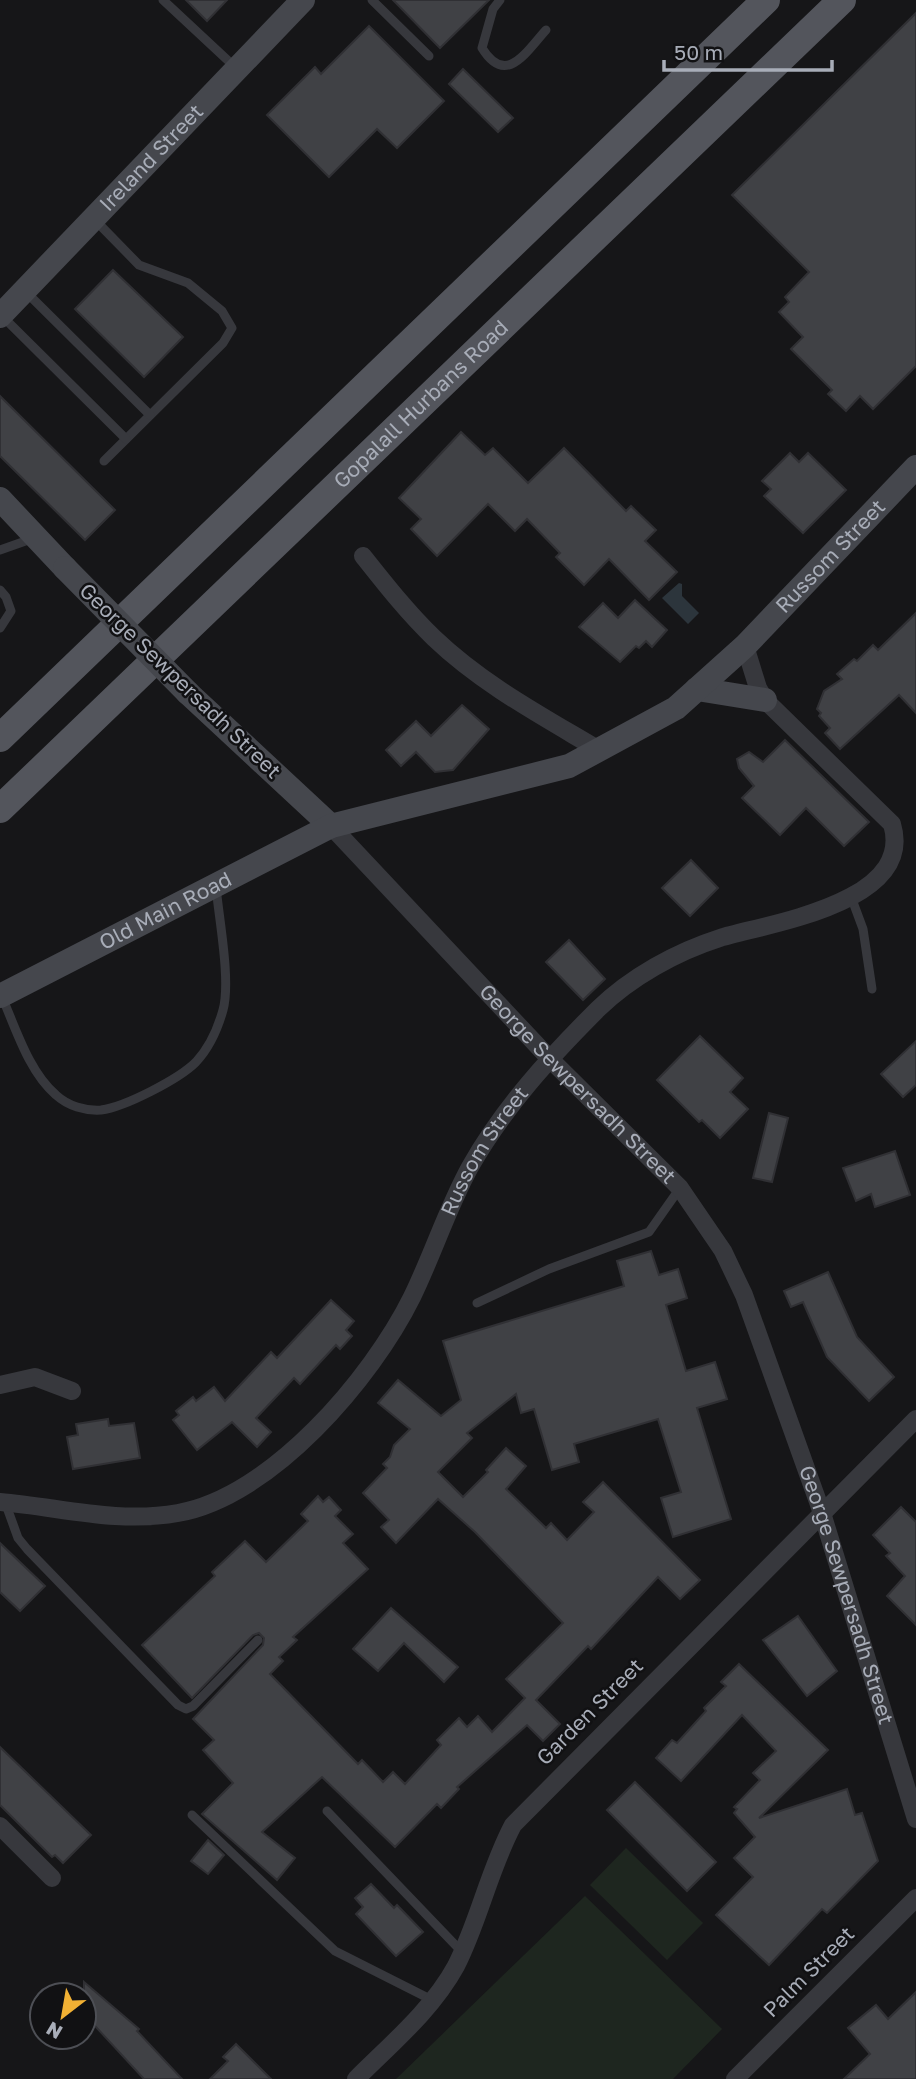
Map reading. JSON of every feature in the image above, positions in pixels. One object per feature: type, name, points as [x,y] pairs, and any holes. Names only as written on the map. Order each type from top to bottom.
[{"type":"main road","points":[[0,738],[766,0]]},
{"type":"main road","name":"Gopalall Hurbans Road","points":[[0,809],[842,0]]},
{"type":"street","name":"Ireland Street","points":[[0,315],[303,0]]},
{"type":"street","name":"Russom Street","points":[[331,826],[569,766],[676,708],[745,646],[916,467]]},
{"type":"street","name":"George Sewpersadh Street","points":[[0,499],[188,693],[331,826],[549,1058],[680,1188],[723,1251],[744,1294],[822,1513],[916,1819]]},
{"type":"street","points":[[363,556],[399,602],[465,665],[512,698],[599,750]]},
{"type":"street","name":"Russom Street","points":[[3,1502],[84,1515],[138,1518],[179,1513],[216,1503],[293,1453],[390,1336],[412,1297],[471,1167],[498,1123],[549,1058],[604,1004],[665,961],[720,938],[853,902],[882,880],[893,864],[898,835],[876,808],[765,700],[758,688],[745,646]]},
{"type":"street","points":[[697,689],[765,700]]},
{"type":"street","name":"Old Main Road","points":[[1,996],[331,826]]},
{"type":"street","points":[[0,1385],[36,1377],[72,1391]]},
{"type":"street","name":"Garden Street","points":[[356,2079],[434,2001],[462,1952],[498,1853],[513,1825],[916,1419]]},
{"type":"street","points":[[0,1826],[52,1878]]},
{"type":"street","name":"Palm Street","points":[[735,2079],[916,1898]]},
{"type":"lane","points":[[163,0],[236,69]]},
{"type":"lane","points":[[372,0],[429,56]]},
{"type":"lane","points":[[500,0],[482,37],[482,48],[494,64],[503,66],[515,63],[546,30]]},
{"type":"lane","points":[[93,218],[139,265],[188,283],[230,321],[230,333],[223,343],[104,461]]},
{"type":"lane","points":[[24,290],[150,415]]},
{"type":"lane","points":[[0,315],[126,439]]},
{"type":"lane","points":[[0,550],[36,537]]},
{"type":"lane","points":[[0,590],[11,611],[0,628]]},
{"type":"lane","points":[[1,996],[41,1078],[68,1104],[102,1110],[177,1077],[196,1062],[207,1046],[224,1006],[216,885]]},
{"type":"lane","points":[[853,902],[863,929],[872,989]]},
{"type":"lane","points":[[477,1303],[549,1269],[649,1232],[658,1223],[680,1188]]},
{"type":"lane","points":[[3,1502],[18,1538],[27,1549],[178,1705],[186,1709],[193,1706],[258,1640]]},
{"type":"lane","points":[[327,1811],[462,1952]]},
{"type":"lane","points":[[192,1815],[335,1951],[434,2001]]},
{"type":"shaded area","points":[[679,583],[682,584],[682,596],[699,613],[688,624],[662,598]]},
{"type":"shaded area","points":[[626,1848],[703,1923],[667,1960],[590,1885]]},
{"type":"shaded area","points":[[585,1896],[722,2029],[673,2079],[396,2079]]},
{"type":"building","points":[[186,0],[227,0],[207,21]]},
{"type":"building","points":[[393,0],[489,0],[440,48]]},
{"type":"building","points":[[916,13],[916,366],[873,409],[860,396],[846,411],[828,394],[832,390],[791,349],[803,337],[779,312],[789,302],[785,297],[809,272],[732,195]]},
{"type":"building","points":[[369,26],[444,101],[397,148],[377,129],[329,177],[267,115],[315,67],[321,74]]},
{"type":"building","points":[[463,69],[513,118],[498,132],[449,84]]},
{"type":"building","points":[[113,270],[183,337],[144,377],[75,309]]},
{"type":"building","points":[[0,396],[115,510],[85,540],[0,456]]},
{"type":"building","points":[[461,432],[485,455],[493,448],[528,483],[564,448],[626,511],[631,506],[656,530],[645,541],[677,572],[649,600],[609,559],[584,585],[556,557],[560,553],[527,519],[515,531],[488,504],[437,556],[411,529],[421,519],[399,498]]},
{"type":"building","points":[[790,453],[799,462],[808,453],[846,490],[803,533],[764,496],[771,489],[762,481]]},
{"type":"building","points":[[635,600],[667,630],[652,647],[646,641],[639,648],[636,646],[620,662],[579,627],[603,603],[618,618]]},
{"type":"building","points":[[916,613],[916,713],[899,695],[840,749],[825,733],[830,728],[819,716],[821,713],[817,709],[824,691],[842,679],[837,674],[854,659],[857,661],[873,645],[878,650]]},
{"type":"building","points":[[462,705],[489,729],[453,770],[435,772],[416,752],[401,766],[386,750],[416,721],[431,736]]},
{"type":"building","points":[[785,740],[869,822],[844,846],[806,808],[780,835],[742,798],[754,786],[739,768],[737,759],[749,752],[763,762]]},
{"type":"building","points":[[691,860],[718,888],[690,916],[662,888]]},
{"type":"building","points":[[569,940],[605,979],[583,1000],[546,962]]},
{"type":"building","points":[[700,1036],[743,1078],[730,1092],[748,1109],[720,1138],[702,1120],[699,1122],[657,1080]]},
{"type":"building","points":[[916,1041],[916,1085],[903,1097],[881,1074]]},
{"type":"building","points":[[769,1113],[788,1118],[772,1182],[753,1178]]},
{"type":"building","points":[[895,1151],[910,1195],[875,1207],[871,1194],[856,1201],[843,1168]]},
{"type":"building","points":[[651,1251],[659,1275],[678,1269],[687,1298],[666,1305],[686,1371],[715,1362],[727,1399],[697,1408],[731,1519],[673,1537],[661,1498],[681,1492],[658,1419],[574,1444],[579,1462],[552,1470],[534,1409],[521,1413],[516,1394],[467,1433],[472,1438],[438,1472],[463,1497],[488,1472],[486,1470],[506,1448],[526,1466],[506,1489],[546,1528],[551,1523],[567,1540],[594,1512],[583,1502],[603,1482],[700,1580],[680,1599],[658,1577],[591,1649],[588,1646],[536,1700],[560,1724],[543,1741],[527,1725],[457,1787],[459,1789],[441,1808],[437,1804],[395,1847],[322,1777],[262,1832],[295,1858],[277,1880],[202,1814],[233,1783],[203,1750],[214,1740],[193,1719],[263,1645],[264,1638],[259,1633],[253,1635],[192,1698],[142,1645],[215,1576],[212,1572],[245,1541],[266,1562],[308,1521],[301,1514],[318,1496],[323,1502],[329,1497],[341,1510],[335,1516],[353,1534],[343,1543],[368,1569],[293,1637],[297,1640],[279,1657],[283,1661],[270,1674],[358,1764],[362,1760],[383,1782],[393,1772],[405,1784],[441,1745],[437,1740],[459,1718],[467,1727],[478,1716],[492,1732],[525,1698],[506,1679],[563,1623],[475,1532],[438,1499],[396,1543],[381,1527],[389,1520],[363,1493],[387,1468],[383,1464],[390,1457],[394,1445],[410,1429],[378,1403],[398,1380],[441,1416],[461,1400],[443,1341],[624,1286],[617,1261]]},
{"type":"building","points":[[828,1272],[857,1337],[894,1377],[869,1401],[827,1357],[803,1302],[791,1307],[784,1291]]},
{"type":"building","points":[[331,1300],[354,1321],[346,1330],[352,1336],[340,1349],[336,1345],[300,1384],[294,1378],[256,1418],[271,1432],[257,1447],[232,1422],[197,1450],[173,1420],[179,1415],[176,1411],[193,1397],[196,1401],[214,1387],[225,1401],[271,1352],[277,1358]]},
{"type":"building","points":[[108,1419],[109,1426],[134,1423],[140,1458],[73,1469],[67,1437],[78,1435],[76,1424]]},
{"type":"building","points":[[901,1507],[916,1522],[916,1625],[887,1596],[905,1576],[886,1556],[890,1553],[873,1535]]},
{"type":"building","points":[[0,1543],[45,1586],[20,1611],[0,1592]]},
{"type":"building","points":[[391,1608],[458,1667],[444,1682],[404,1643],[378,1671],[353,1649]]},
{"type":"building","points":[[798,1616],[837,1671],[807,1696],[763,1640]]},
{"type":"building","points":[[739,1664],[828,1750],[759,1818],[847,1789],[855,1815],[862,1813],[878,1861],[827,1913],[822,1909],[769,1965],[716,1915],[753,1877],[734,1858],[755,1837],[734,1813],[737,1809],[734,1807],[760,1780],[753,1773],[776,1751],[742,1715],[681,1781],[656,1758],[672,1740],[677,1743],[706,1711],[704,1708],[726,1686],[721,1682]]},
{"type":"building","points":[[0,1747],[91,1835],[63,1863],[55,1855],[52,1857],[0,1805]]},
{"type":"building","points":[[635,1782],[716,1862],[687,1891],[607,1810]]},
{"type":"building","points":[[208,1840],[224,1855],[208,1874],[191,1861]]},
{"type":"building","points":[[371,1884],[394,1908],[397,1905],[423,1932],[396,1956],[356,1914],[363,1907],[355,1898]]},
{"type":"building","points":[[916,1992],[916,2079],[844,2079],[870,2054],[848,2028],[876,2005],[888,2019]]},
{"type":"building","points":[[98,1994],[139,2029],[137,2031],[182,2079],[144,2079],[98,2029]]},
{"type":"building","points":[[236,2044],[271,2079],[210,2079],[228,2061],[223,2057]]}]
